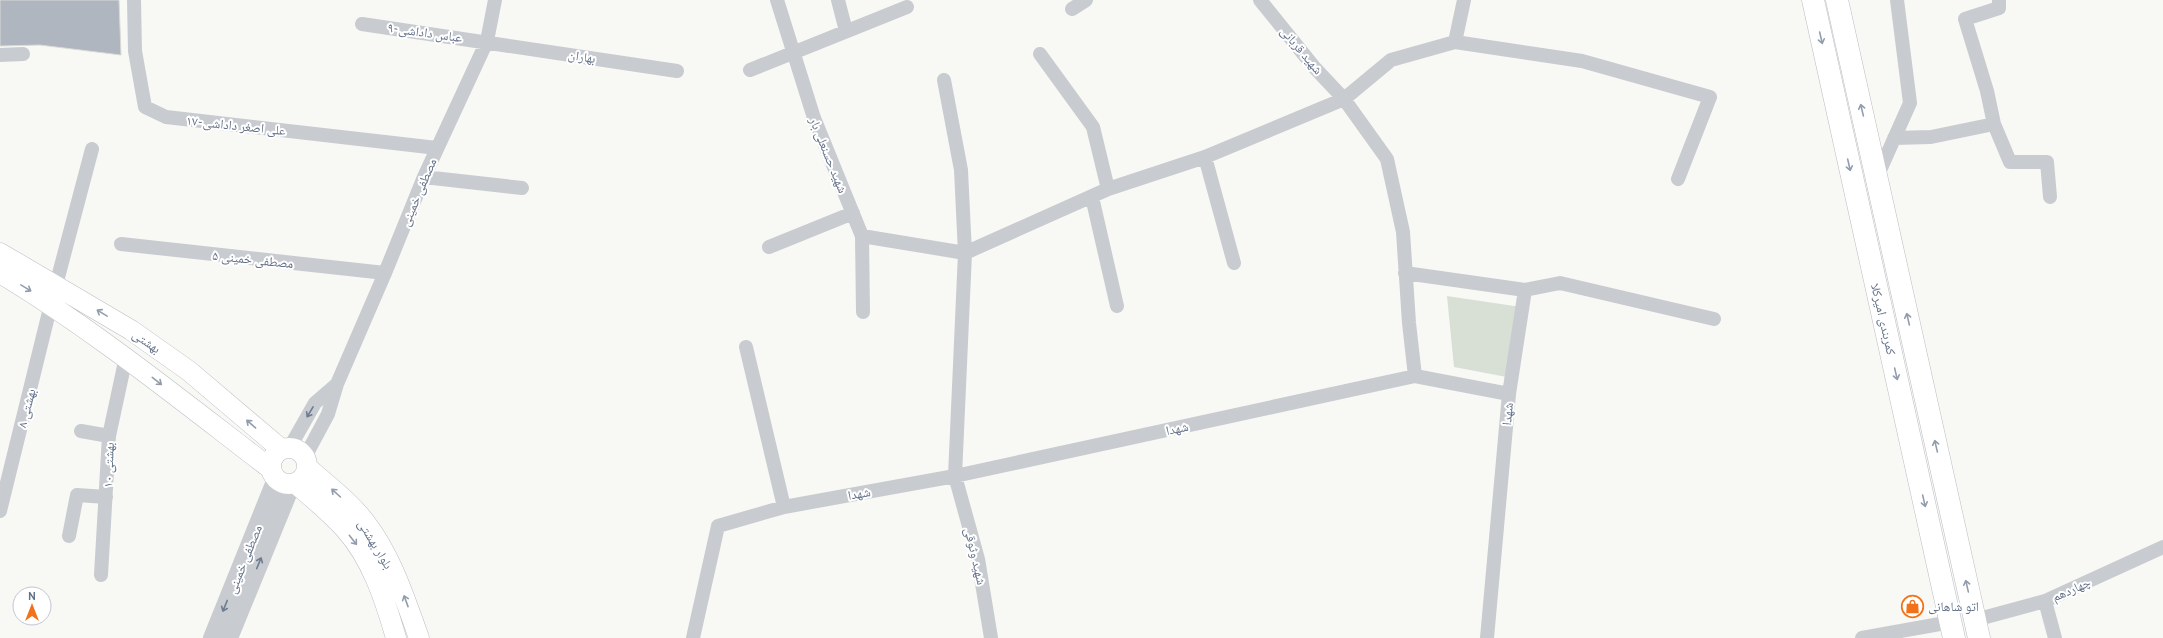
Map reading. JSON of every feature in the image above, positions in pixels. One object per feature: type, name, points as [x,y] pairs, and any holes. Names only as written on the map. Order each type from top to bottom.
[{"type":"highway","name":"کمربندی امیرکلا","points":[[1813,0],[1953,630]]},
{"type":"highway","name":"کمربندی امیرکلا","points":[[1837,0],[1977,629]]},
{"type":"main road","name":"بهشتی","points":[[0,253],[131,330],[189,371],[296,455]]},
{"type":"main road","name":"بهشتی","points":[[0,273],[51,304],[126,357],[284,479]]},
{"type":"main road","points":[[51,304],[56,285]]},
{"type":"main road","points":[[126,357],[131,330]]},
{"type":"main road","points":[[296,455],[304,477],[284,479],[272,457],[296,455]]},
{"type":"main road","name":"بلوار بهشتی","points":[[296,455],[347,502],[365,522],[402,590],[419,638]]},
{"type":"main road","name":"بلوار بهشتی","points":[[284,479],[345,529],[359,547],[382,592],[396,638]]},
{"type":"street","name":"علی اصغر داداشی-۱۷","points":[[134,0],[135,51],[145,108],[166,117],[437,148]]},
{"type":"street","name":"مصطفی خمینی","points":[[296,455],[328,414],[337,384],[385,273],[424,177],[487,41],[494,0]]},
{"type":"street","name":"شهید حسنعلی بار","points":[[777,0],[814,118],[862,236],[863,312]]},
{"type":"street","points":[[838,0],[846,31]]},
{"type":"street","points":[[1072,9],[1086,0]]},
{"type":"street","name":"شهید قربانی","points":[[1260,0],[1314,67],[1344,99],[1387,159],[1403,232],[1409,323],[1415,376]]},
{"type":"street","points":[[1456,42],[1464,0]]},
{"type":"street","points":[[1877,178],[1910,103],[1897,0]]},
{"type":"street","points":[[1999,0],[1999,8],[1965,19],[1988,91],[1994,124],[2010,162],[2047,162],[2050,197]]},
{"type":"street","points":[[750,70],[907,7]]},
{"type":"street","name":"عباس داداشی-۹","points":[[362,24],[487,41]]},
{"type":"street","name":"بهاران","points":[[487,41],[677,71]]},
{"type":"street","points":[[862,236],[965,253],[1108,189],[1205,157],[1344,99],[1391,60],[1456,42],[1582,61],[1710,96],[1678,179]]},
{"type":"street","points":[[0,55],[24,54]]},
{"type":"street","points":[[1040,54],[1093,127],[1108,189]]},
{"type":"street","name":"شهید وثوقی","points":[[944,80],[961,170],[965,253],[955,476],[978,559],[991,638]]},
{"type":"street","points":[[1894,138],[1931,137],[1994,124]]},
{"type":"street","points":[[56,285],[92,149]]},
{"type":"street","points":[[1205,157],[1234,263]]},
{"type":"street","points":[[424,177],[522,188]]},
{"type":"street","points":[[1092,197],[1117,306]]},
{"type":"street","points":[[769,247],[853,214]]},
{"type":"street","name":"مصطفی خمینی ۵","points":[[121,244],[385,273]]},
{"type":"street","points":[[1406,273],[1525,290],[1560,283],[1714,319]]},
{"type":"street","points":[[1509,394],[1525,290]]},
{"type":"street","name":"بهشتی ۸","points":[[0,511],[51,304]]},
{"type":"street","points":[[746,347],[784,507]]},
{"type":"street","name":"بهشتی ۱۰","points":[[101,574],[109,436],[126,357]]},
{"type":"street","name":"شهدا","points":[[693,638],[718,526],[784,507],[955,476],[1415,376],[1509,394],[1487,638]]},
{"type":"street","points":[[81,431],[109,436]]},
{"type":"street","name":"مصطفی خمینی","points":[[212,638],[284,479]]},
{"type":"street","name":"مصطفی خمینی","points":[[228,638],[284,479]]},
{"type":"street","points":[[69,536],[77,495],[106,497]]},
{"type":"street","name":"چهاردهم","points":[[1977,629],[2045,601],[2163,547]]},
{"type":"street","points":[[2045,601],[2055,638]]},
{"type":"street","points":[[1862,638],[1953,630]]},
{"type":"shaded area","points":[[1447,296],[1527,308],[1512,378],[1454,367]]},
{"type":"building","points":[[0,0],[119,0],[121,55],[40,45],[0,46]]},
{"type":"place","name":"اتو شاهانی","points":[[1912,606]]}]
